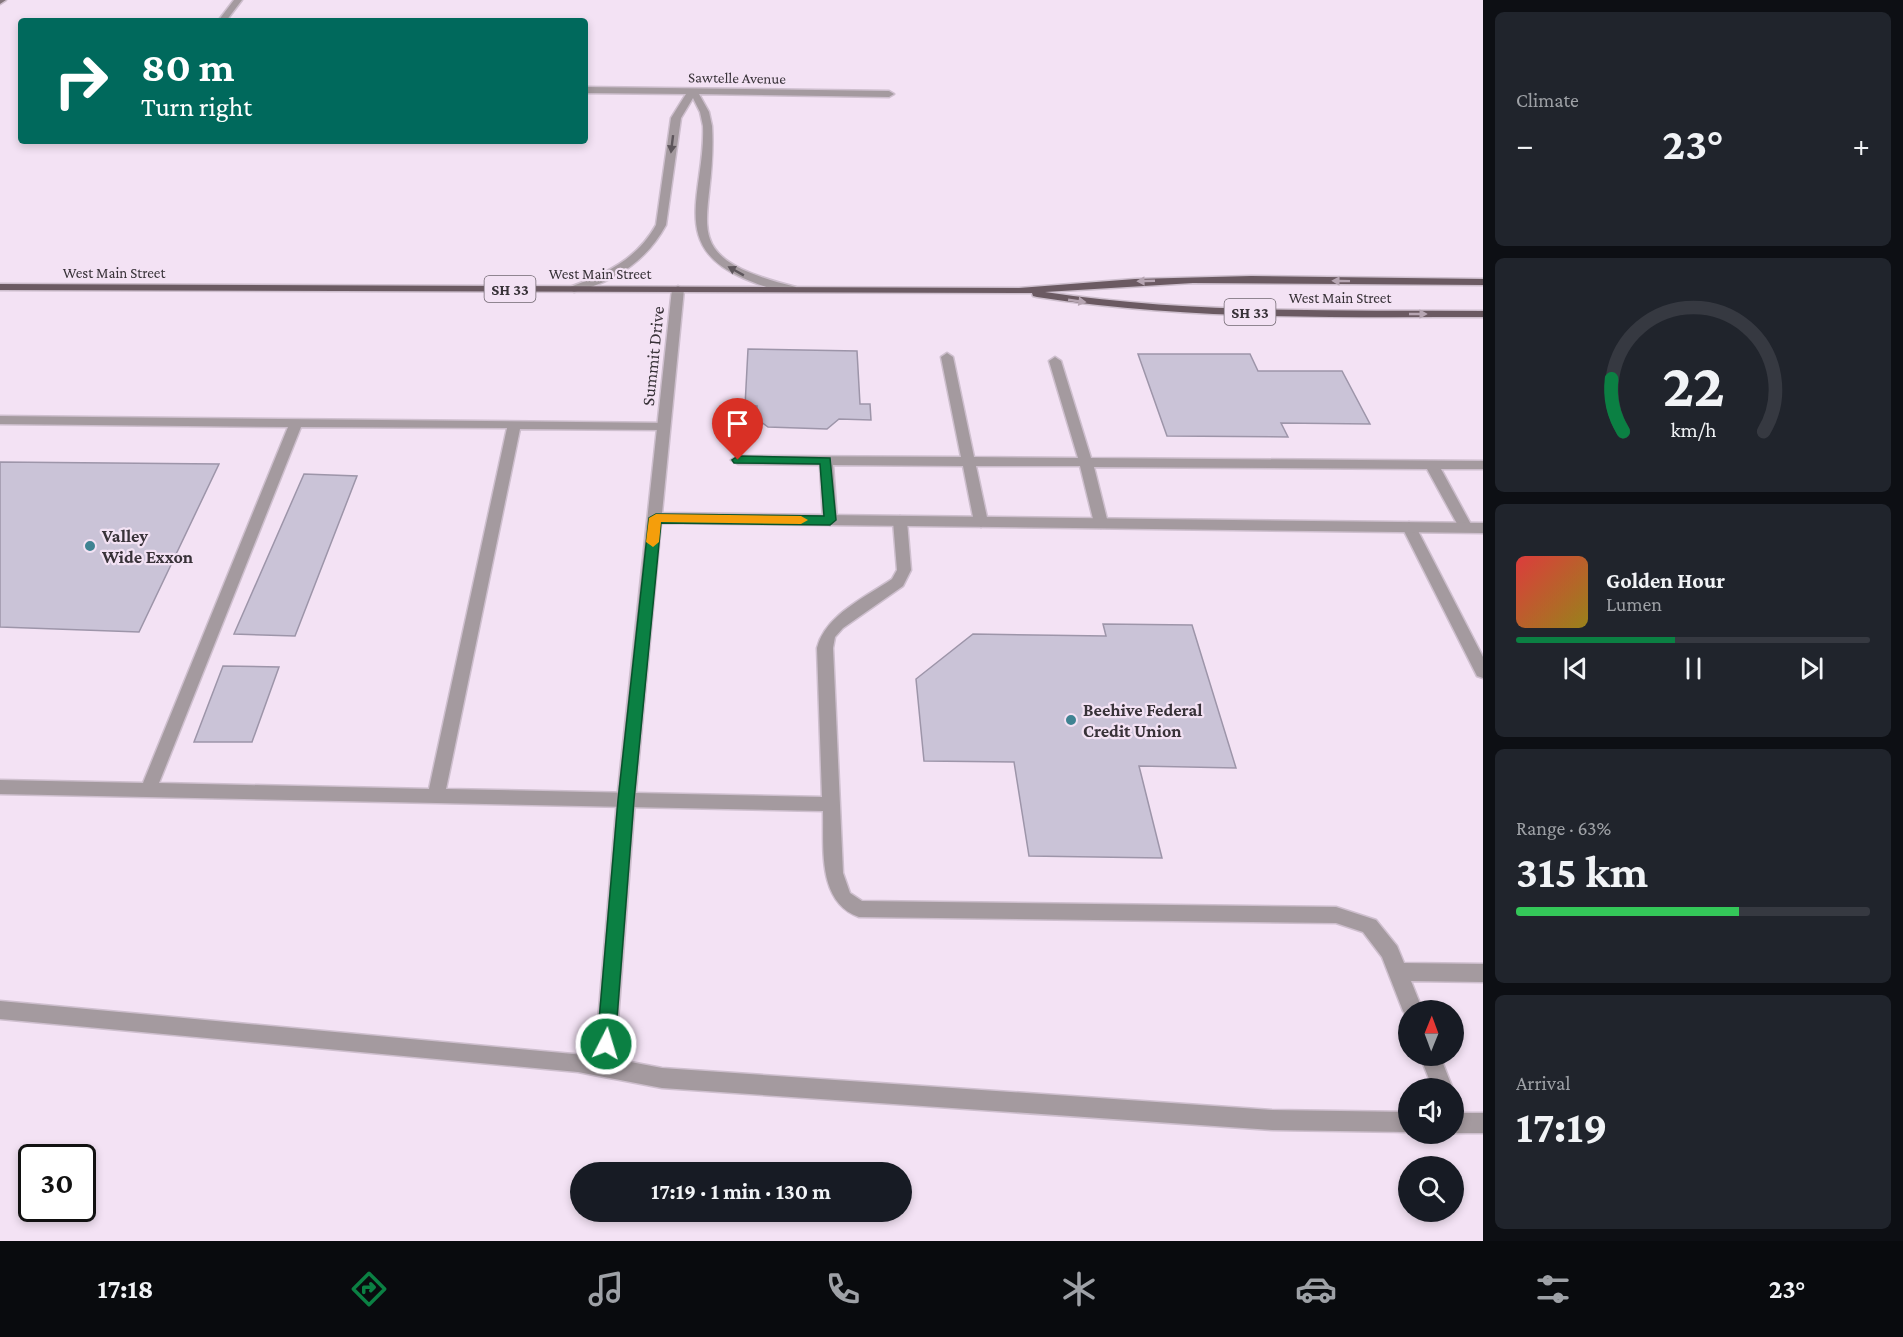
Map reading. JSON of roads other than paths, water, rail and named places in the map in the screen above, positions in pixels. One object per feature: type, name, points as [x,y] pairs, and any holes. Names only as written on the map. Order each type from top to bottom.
[{"type":"main road","name":"West Main Street","points":[[0,287],[1019,291],[1086,284],[1163,280],[1483,282]]},
{"type":"main road","name":"West Main Street","points":[[1019,291],[1096,303],[1186,311],[1483,314]]},
{"type":"street","points":[[224,18],[238,0]]},
{"type":"street","name":"Sawtelle Avenue","points":[[588,90],[889,94]]},
{"type":"street","points":[[574,289],[615,273],[645,252],[654,240],[661,225],[676,118],[692,91],[705,108],[709,127],[701,224],[706,244],[726,265],[744,275],[792,289]]},
{"type":"street","name":"Summit Drive","points":[[604,1066],[626,800],[678,289]]},
{"type":"street","points":[[947,357],[981,522]]},
{"type":"street","points":[[1055,361],[1086,463],[1101,524]]},
{"type":"street","points":[[0,420],[664,426]]},
{"type":"street","points":[[148,791],[296,423]]},
{"type":"street","points":[[436,795],[514,425]]},
{"type":"street","points":[[738,460],[1483,465]]},
{"type":"street","points":[[826,460],[830,520]]},
{"type":"street","points":[[1432,465],[1466,528]]},
{"type":"street","points":[[656,518],[1483,528]]},
{"type":"street","points":[[900,521],[904,570],[897,582],[838,624],[828,635],[825,648],[834,873],[843,898],[859,909],[1336,915],[1370,926],[1390,952],[1409,1000]]},
{"type":"street","points":[[1409,527],[1483,672]]},
{"type":"street","points":[[0,786],[830,804]]},
{"type":"street","points":[[1398,972],[1483,973]]},
{"type":"street","points":[[0,1010],[578,1062],[662,1078],[1272,1120],[1398,1122]]},
{"type":"street","points":[[1464,1121],[1483,1123]]},
{"type":"place","name":"Valley Wide Exxon","points":[[90,546]]},
{"type":"place","name":"Beehive Federal Credit Union","points":[[1071,720]]}]
